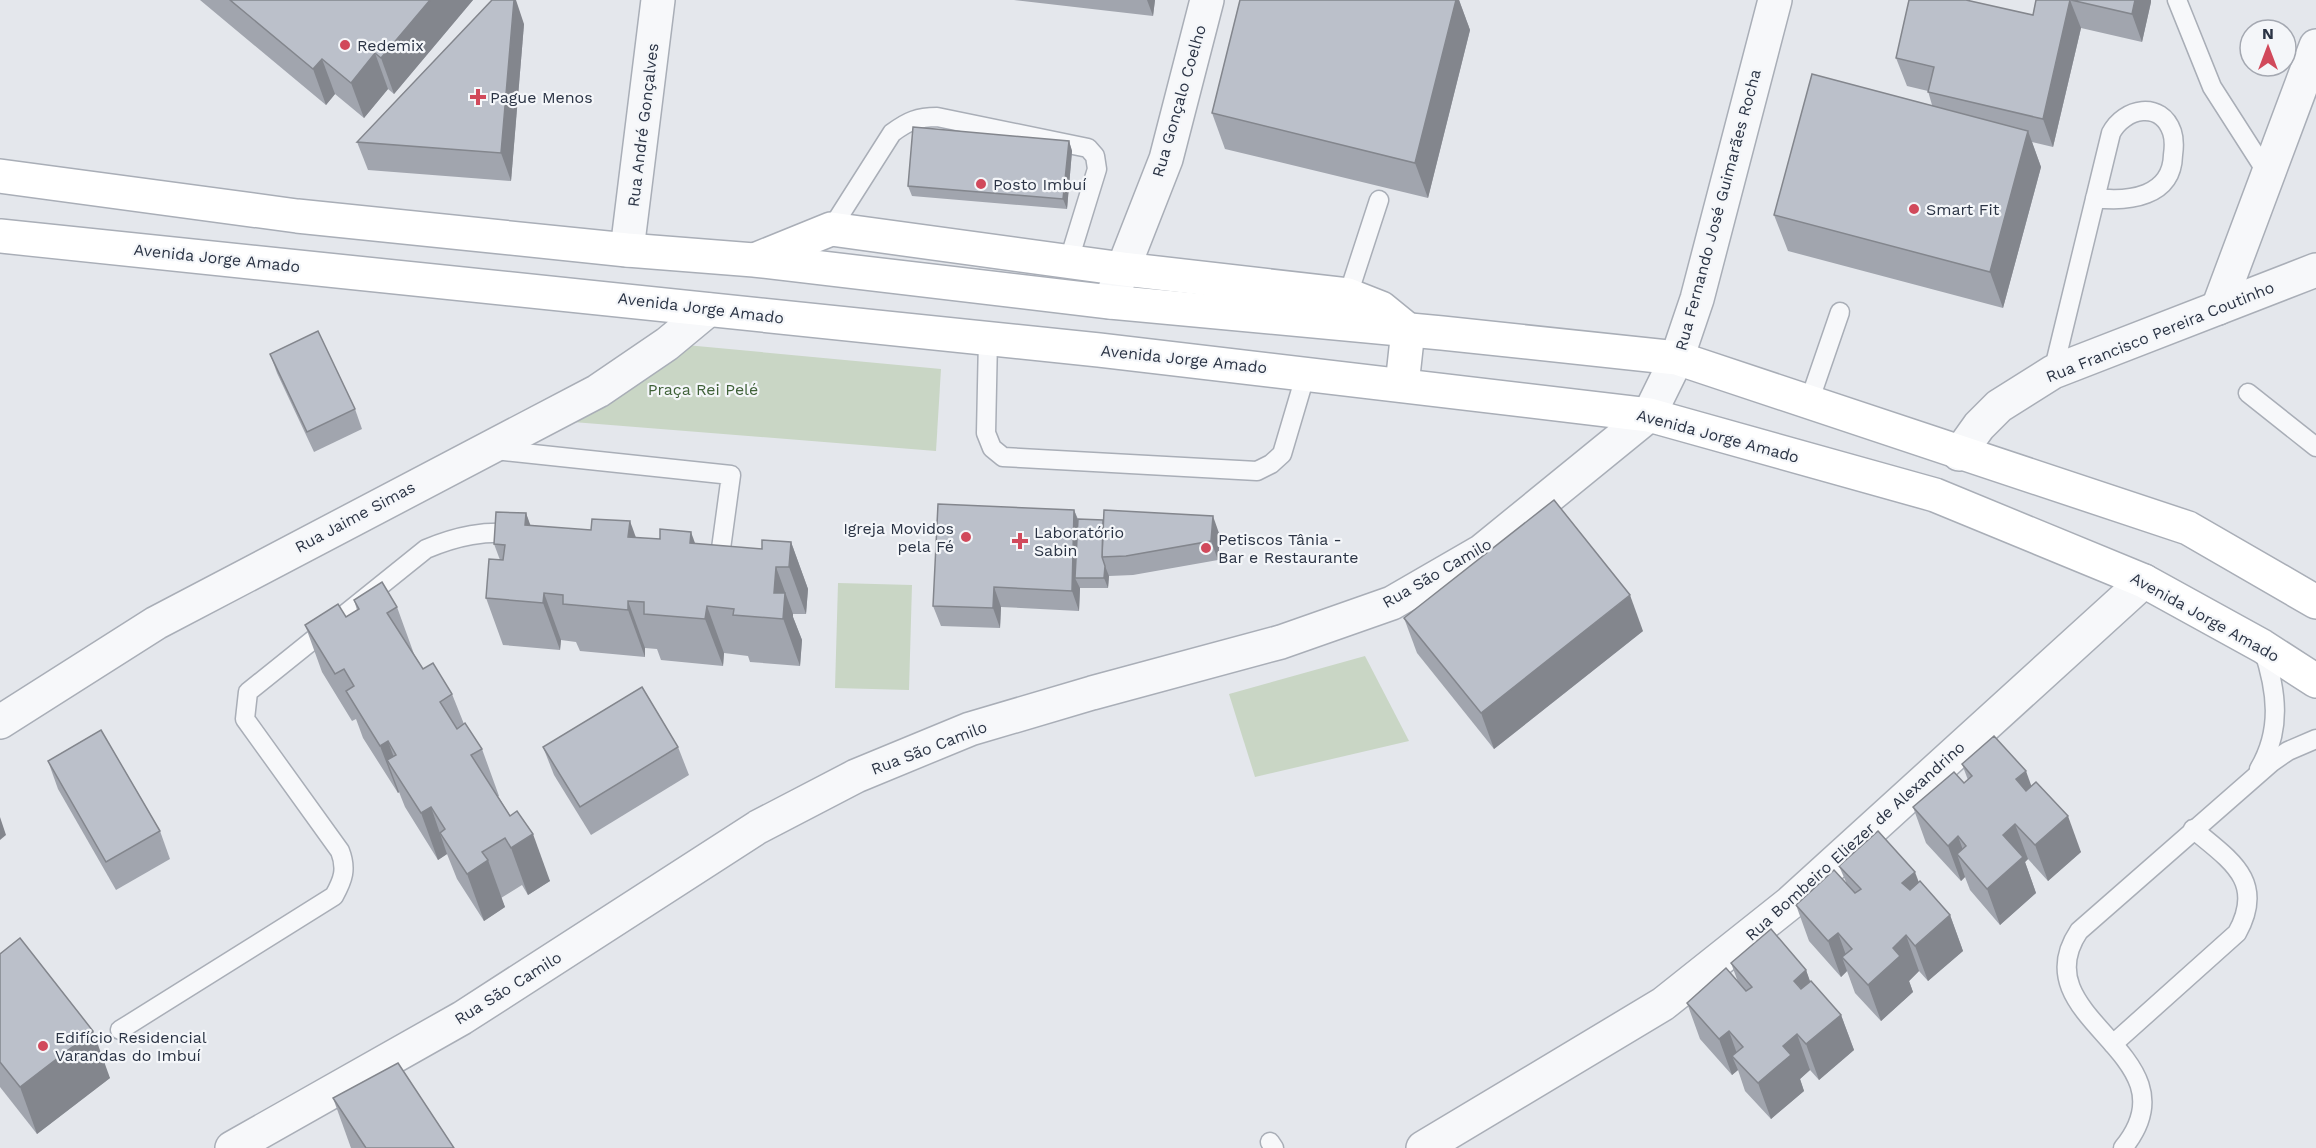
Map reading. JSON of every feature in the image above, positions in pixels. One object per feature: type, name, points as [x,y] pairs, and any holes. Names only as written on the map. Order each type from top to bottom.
[{"type":"main road","points":[[0,176],[297,216],[627,250],[754,260],[1110,302],[1677,358],[1959,454],[2188,528],[2316,602]]},
{"type":"main road","points":[[754,260],[831,229],[1124,269],[1348,295],[1381,308],[1408,330]]},
{"type":"main road","name":"Avenida Jorge Amado","points":[[0,236],[621,298],[708,310],[1306,373],[1649,416],[1935,495],[2144,581],[2262,646],[2316,681]]},
{"type":"main road","points":[[1402,385],[1408,330]]},
{"type":"street","name":"Rua André Gonçalves","points":[[627,250],[658,0]]},
{"type":"street","name":"Rua Gonçalo Coelho","points":[[1110,302],[1166,159],[1207,0]]},
{"type":"street","name":"Rua Fernando José Guimarães Rocha","points":[[1649,416],[1677,358],[1697,299],[1775,0]]},
{"type":"street","points":[[2218,308],[2316,46]]},
{"type":"street","name":"Rua Francisco Pereira Coutinho","points":[[1959,454],[1979,426],[1999,406],[2053,372],[2316,270]]},
{"type":"street","name":"Rua Jaime Simas","points":[[0,722],[156,623],[598,391],[667,344],[708,310]]},
{"type":"street","name":"Rua São Camilo","points":[[232,1148],[462,1018],[758,827],[856,776],[970,729],[1092,693],[1281,642],[1392,603],[1482,551],[1649,416]]},
{"type":"street","name":"Rua Bombeiro Eliezer de Alexandrino","points":[[1423,1148],[1663,1004],[1790,903],[2144,581]]},
{"type":"lane","points":[[2177,0],[2212,87],[2269,176]]},
{"type":"lane","points":[[2053,372],[2095,198],[2111,133],[2116,122],[2128,113],[2146,111],[2162,117],[2172,131],[2174,146],[2173,163],[2167,178],[2157,190],[2143,196],[2128,199],[2095,198]]},
{"type":"lane","points":[[831,229],[892,133],[906,122],[918,117],[937,117],[1088,148],[1095,156],[1097,168],[1069,260]]},
{"type":"lane","points":[[1348,295],[1379,200]]},
{"type":"lane","points":[[1809,402],[1840,312]]},
{"type":"lane","points":[[988,339],[986,433],[992,448],[1003,457],[1257,471],[1271,464],[1282,454],[1306,373]]},
{"type":"lane","points":[[2248,393],[2316,447]]},
{"type":"lane","points":[[484,449],[731,475],[720,556],[685,552]]},
{"type":"lane","points":[[120,1030],[334,896],[342,882],[346,866],[340,852],[245,719],[248,692],[426,549],[451,538],[475,533],[532,535]]},
{"type":"lane","points":[[2255,776],[2273,738],[2276,718],[2272,675],[2262,646]]},
{"type":"lane","points":[[2123,1148],[2137,1123],[2141,1106],[2141,1090],[2137,1074],[2076,999],[2067,982],[2065,963],[2069,946],[2079,931],[2255,776],[2288,751],[2316,739]]},
{"type":"lane","points":[[2113,1044],[2237,933],[2244,920],[2246,891],[2237,865],[2193,829]]},
{"type":"green space","name":"Praça Rei Pelé","points":[[686,345],[941,369],[936,451],[573,422]]},
{"type":"green space","points":[[838,583],[912,585],[909,690],[835,688]]},
{"type":"green space","points":[[1365,656],[1409,741],[1255,777],[1229,694]]},
{"type":"building","points":[[230,0],[430,0],[381,58],[375,53],[351,83],[322,59],[313,69]]},
{"type":"building","points":[[492,0],[514,0],[501,153],[357,142]]},
{"type":"building","points":[[1240,0],[1456,0],[1415,163],[1212,113]]},
{"type":"building","points":[[1909,0],[1966,0],[2033,15],[2036,0],[2070,0],[2043,119],[1928,92],[1934,67],[1896,58]]},
{"type":"building","points":[[2071,0],[2135,0],[2132,14]]},
{"type":"building","name":"Smart Fit","points":[[1812,74],[2028,131],[1990,272],[1774,215]]},
{"type":"building","points":[[913,127],[1069,141],[1063,199],[908,186]]},
{"type":"building","points":[[318,331],[355,409],[307,432],[270,354]]},
{"type":"building","points":[[1554,500],[1630,595],[1481,713],[1404,618]]},
{"type":"building","points":[[938,504],[1074,510],[1072,591],[994,587],[993,608],[933,606]]},
{"type":"building","points":[[1104,510],[1213,516],[1211,541],[1126,556],[1102,557]]},
{"type":"building","points":[[496,512],[526,513],[525,525],[591,530],[592,519],[630,521],[628,537],[660,539],[660,529],[691,532],[690,543],[762,549],[762,540],[791,542],[789,567],[776,567],[774,593],[785,593],[783,619],[733,615],[734,609],[707,606],[705,619],[644,614],[644,602],[628,601],[628,610],[563,604],[563,595],[544,593],[543,603],[486,598],[489,559],[503,560],[505,545],[494,544]]},
{"type":"building","points":[[1078,519],[1103,520],[1104,578],[1075,578]]},
{"type":"building","points":[[382,582],[397,607],[387,613],[423,669],[433,663],[452,694],[440,702],[457,729],[465,723],[482,749],[471,755],[510,816],[517,811],[533,834],[511,848],[505,838],[482,852],[488,860],[467,874],[440,833],[445,829],[431,807],[421,813],[387,760],[396,755],[388,741],[380,746],[346,691],[354,686],[344,669],[335,674],[305,625],[338,604],[346,617],[359,609],[354,600]]},
{"type":"building","points":[[642,687],[678,747],[580,807],[543,747]]},
{"type":"building","points":[[101,730],[160,831],[106,862],[48,761]]},
{"type":"building","points":[[1994,736],[2026,771],[2016,779],[2026,791],[2036,782],[2068,816],[2035,845],[2015,824],[2003,835],[2023,857],[1987,889],[1957,854],[1966,846],[1958,836],[1948,846],[1913,807],[1954,772],[1964,783],[1972,776],[1962,764]]},
{"type":"building","points":[[1878,831],[1915,872],[1902,883],[1910,890],[1920,881],[1950,915],[1915,946],[1906,935],[1893,948],[1900,956],[1868,985],[1842,957],[1852,949],[1838,933],[1828,941],[1796,905],[1834,870],[1855,893],[1861,889],[1839,866]]},
{"type":"building","points":[[1771,929],[1806,970],[1794,981],[1801,989],[1811,981],[1841,1015],[1806,1044],[1797,1034],[1783,1046],[1791,1055],[1758,1083],[1732,1056],[1743,1047],[1729,1031],[1719,1039],[1687,1003],[1726,968],[1746,991],[1752,987],[1731,963]]},
{"type":"building","points":[[20,938],[93,1031],[20,1087],[0,1062],[0,954]]},
{"type":"building","points":[[398,1063],[454,1148],[366,1148],[333,1098]]},
{"type":"place","name":"Redemix","points":[[345,45]]},
{"type":"place","name":"Pague Menos","points":[[478,97]]},
{"type":"place","name":"Posto Imbuí","points":[[981,184]]},
{"type":"place","name":"Smart Fit","points":[[1914,209]]},
{"type":"place","name":"Igreja Movidos pela Fé","points":[[966,537]]},
{"type":"place","name":"Laboratório Sabin","points":[[1020,541]]},
{"type":"place","name":"Petiscos Tânia - Bar e Restaurante","points":[[1206,548]]},
{"type":"place","name":"Edifício Residencial Varandas do Imbuí","points":[[43,1046]]}]
